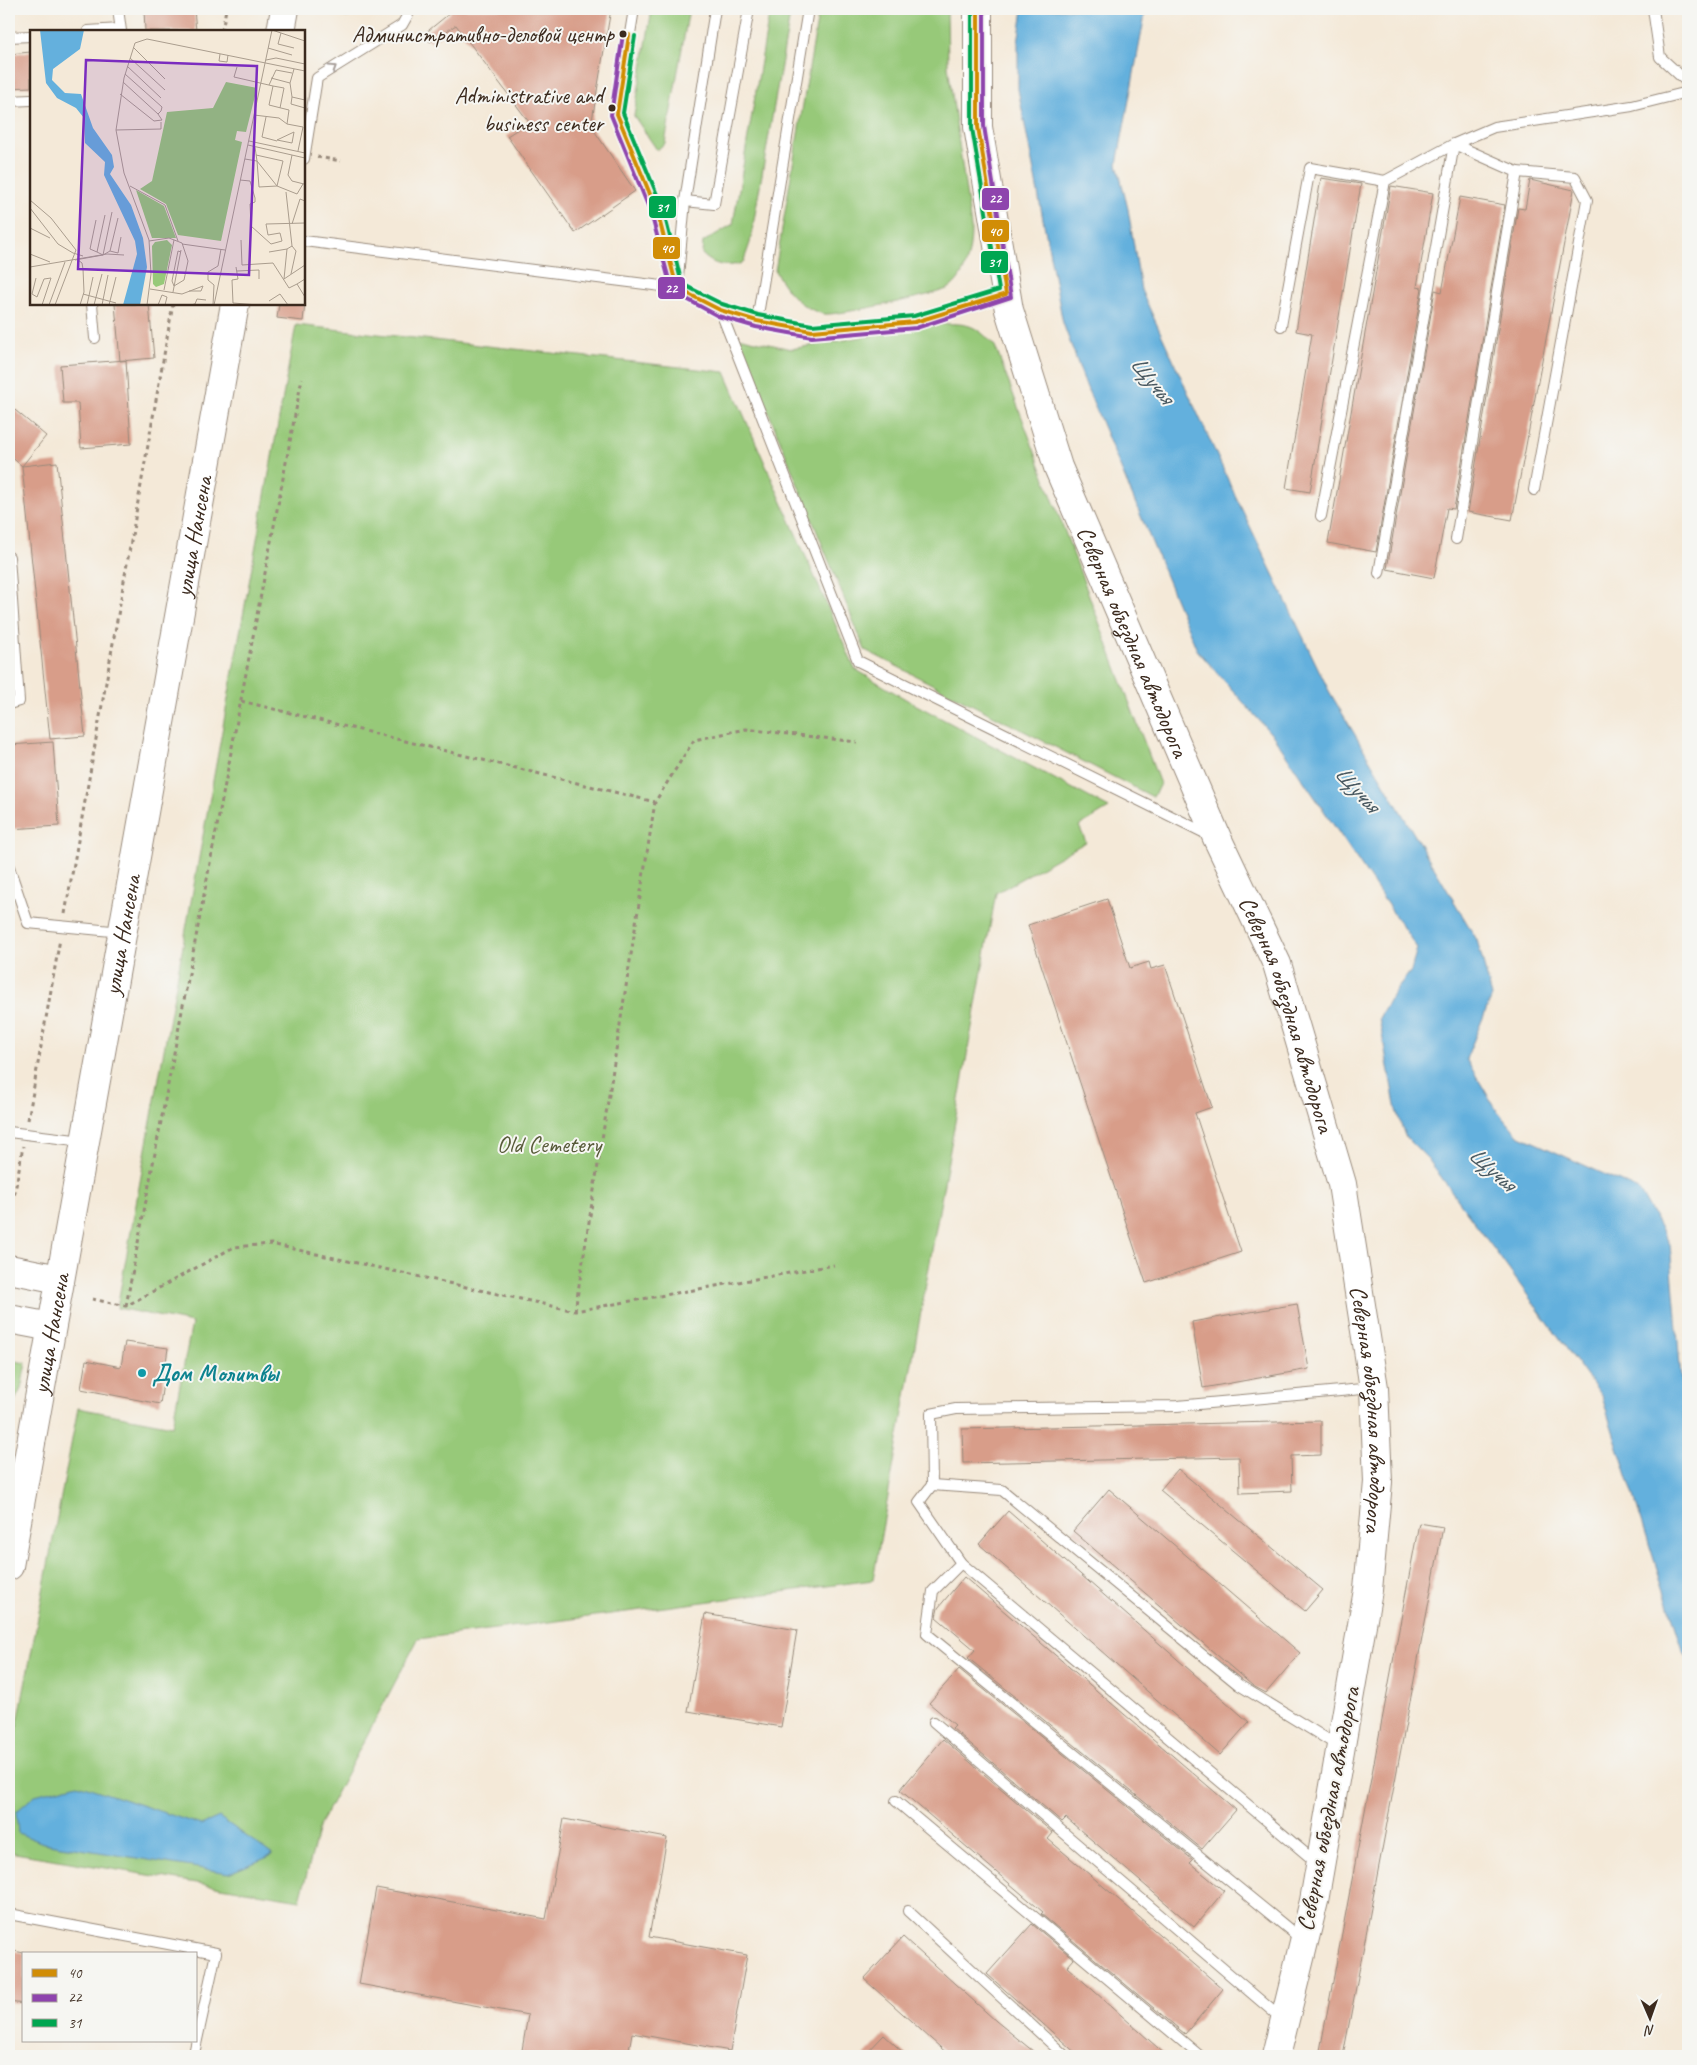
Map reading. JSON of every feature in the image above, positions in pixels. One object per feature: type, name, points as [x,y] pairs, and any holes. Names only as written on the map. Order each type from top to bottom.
[{"type":"street","points":[[281,30],[285,9]]},
{"type":"street","name":"Северная объездная автодорога","points":[[978,9],[978,127],[1009,310],[1058,467],[1217,838],[1277,964],[1342,1184],[1374,1388],[1378,1482],[1368,1590],[1320,1865],[1276,2056]]},
{"type":"street","name":"улица Нансена","points":[[9,1566],[59,1278],[123,933],[235,305]]},
{"type":"street","points":[[9,1269],[59,1278]]},
{"type":"street","points":[[9,1319],[51,1327]]},
{"type":"lane","points":[[118,9],[120,30]]},
{"type":"lane","points":[[305,151],[317,78],[402,25],[411,9]]},
{"type":"lane","points":[[634,9],[617,114],[657,211],[677,288]]},
{"type":"lane","points":[[677,288],[685,201],[715,9]]},
{"type":"lane","points":[[685,201],[714,204],[750,9]]},
{"type":"lane","points":[[757,321],[808,9]]},
{"type":"lane","points":[[1653,9],[1660,57],[1685,80],[1688,80]]},
{"type":"lane","points":[[9,37],[30,36]]},
{"type":"lane","points":[[1281,326],[1310,168],[1385,181],[1454,144],[1494,127],[1632,106],[1688,92]]},
{"type":"lane","points":[[9,101],[30,100]]},
{"type":"lane","points":[[1454,144],[1517,172],[1575,177],[1587,200],[1534,490]]},
{"type":"lane","points":[[1379,573],[1454,144]]},
{"type":"lane","points":[[1456,539],[1517,172]]},
{"type":"lane","points":[[1321,516],[1385,181]]},
{"type":"lane","points":[[305,241],[677,288],[720,310],[757,321],[812,331],[915,322],[1006,294]]},
{"type":"lane","points":[[92,305],[95,338]]},
{"type":"lane","points":[[720,310],[858,661],[1217,838]]},
{"type":"lane","points":[[9,557],[19,701],[9,704]]},
{"type":"lane","points":[[9,868],[28,923],[123,933]]},
{"type":"lane","points":[[9,1132],[84,1142]]},
{"type":"lane","points":[[1320,1865],[961,1563],[919,1502],[932,1485],[931,1414],[956,1409],[1177,1406],[1374,1388]]},
{"type":"lane","points":[[932,1485],[1002,1490],[1239,1686],[1341,1747]]},
{"type":"lane","points":[[961,1563],[933,1591],[927,1634],[1304,1941]]},
{"type":"lane","points":[[934,1722],[1284,2022]]},
{"type":"lane","points":[[896,1801],[1200,2056]]},
{"type":"lane","points":[[908,1911],[1065,2056]]},
{"type":"lane","points":[[9,1914],[216,1953],[198,2036]]},
{"type":"lane","points":[[195,2050],[197,2042]]},
{"type":"path","points":[[222,30],[226,9]]},
{"type":"path","points":[[305,157],[341,162]]},
{"type":"path","points":[[9,1226],[173,305]]},
{"type":"path","points":[[126,1306],[302,378]]},
{"type":"path","points":[[241,701],[655,802]]},
{"type":"path","points":[[575,1311],[655,802],[694,740],[746,729],[857,742]]},
{"type":"path","points":[[92,1299],[126,1306],[234,1246],[271,1244],[575,1311],[834,1265]]},
{"type":"green space","points":[[346,9],[377,9],[366,15],[345,17]]},
{"type":"green space","points":[[652,9],[689,9],[665,143],[657,150],[634,116]]},
{"type":"green space","points":[[770,9],[791,9],[750,243],[743,263],[732,265],[716,264],[702,254],[703,242],[733,224]]},
{"type":"green space","points":[[819,9],[947,9],[948,66],[971,227],[969,251],[965,267],[951,287],[892,303],[826,314],[812,310],[797,300],[788,291],[775,271]]},
{"type":"green space","points":[[939,324],[970,326],[982,333],[995,346],[1160,784],[1153,797],[865,650],[738,337],[791,349]]},
{"type":"green space","name":"Old Cemetery","points":[[296,325],[725,372],[855,669],[909,701],[1109,808],[1079,826],[1086,842],[996,893],[873,1580],[418,1639],[320,1824],[300,1900],[9,1852],[9,1769],[78,1408],[172,1426],[192,1323],[117,1308]]},
{"type":"green space","points":[[9,1360],[26,1363],[21,1389],[9,1412]]},
{"type":"water","name":"Щучья","points":[[1023,9],[1146,9],[1117,164],[1128,209],[1141,290],[1235,495],[1329,691],[1477,940],[1492,996],[1466,1059],[1496,1109],[1518,1135],[1639,1190],[1670,1244],[1688,1465],[1688,1658],[1683,1650],[1602,1397],[1428,1159],[1405,1136],[1396,1110],[1379,1018],[1397,988],[1411,971],[1417,948],[1274,737],[1197,650],[1085,383],[1063,323],[1018,89],[1018,43]]},
{"type":"water","points":[[78,1784],[201,1825],[219,1817],[273,1855],[229,1873],[43,1843],[18,1833],[16,1812],[35,1795]]},
{"type":"building","points":[[144,9],[194,9],[196,30],[145,30]]},
{"type":"building","name":"Administrative and business center","points":[[451,9],[611,9],[591,126],[635,191],[575,233],[507,136],[529,122],[456,25],[430,42],[424,34],[450,13]]},
{"type":"building","points":[[30,52],[30,87],[9,88],[9,54]]},
{"type":"building","points":[[1321,178],[1361,184],[1310,492],[1286,488],[1312,334],[1296,331]]},
{"type":"building","points":[[1530,180],[1574,190],[1512,520],[1468,512],[1518,208],[1525,209]]},
{"type":"building","points":[[1391,186],[1433,193],[1417,287],[1422,288],[1376,552],[1328,543]]},
{"type":"building","points":[[1460,197],[1505,205],[1454,509],[1447,508],[1434,578],[1387,569],[1435,290],[1442,292]]},
{"type":"building","points":[[115,305],[149,305],[154,358],[120,361]]},
{"type":"building","points":[[279,305],[305,305],[303,321],[277,318]]},
{"type":"building","points":[[126,360],[131,444],[81,448],[78,403],[63,403],[60,365]]},
{"type":"building","points":[[9,405],[46,436],[22,466],[9,455]]},
{"type":"building","points":[[57,462],[85,736],[50,739],[22,466]]},
{"type":"building","points":[[53,742],[59,826],[9,829],[9,745]]},
{"type":"building","points":[[1107,899],[1130,968],[1149,962],[1151,969],[1165,965],[1212,1107],[1195,1113],[1241,1252],[1146,1283],[1028,925]]},
{"type":"building","points":[[1297,1304],[1309,1369],[1203,1388],[1192,1322]]},
{"type":"building","name":"Дом Молитвы","points":[[125,1342],[168,1348],[160,1404],[81,1389],[86,1360],[121,1367]]},
{"type":"building","points":[[1321,1421],[1321,1455],[1291,1456],[1292,1491],[1240,1493],[1239,1457],[963,1463],[962,1429]]},
{"type":"building","points":[[1178,1469],[1323,1590],[1305,1611],[1160,1490]]},
{"type":"building","points":[[1109,1489],[1300,1653],[1266,1693],[1253,1686],[1073,1531]]},
{"type":"building","points":[[1008,1511],[1249,1722],[1220,1755],[979,1544]]},
{"type":"building","points":[[1419,1523],[1443,1527],[1343,2056],[1319,2056]]},
{"type":"building","points":[[964,1577],[1236,1810],[1202,1849],[968,1658],[975,1650],[936,1617],[938,1608]]},
{"type":"building","points":[[705,1614],[797,1630],[781,1727],[688,1711]]},
{"type":"building","points":[[959,1669],[1193,1860],[1190,1863],[1224,1891],[1194,1927],[1066,1818],[1062,1822],[952,1728],[955,1725],[929,1703]]},
{"type":"building","points":[[943,1739],[1053,1833],[1048,1839],[1223,1989],[1185,2034],[1041,1914],[1043,1912],[900,1790]]},
{"type":"building","points":[[564,1819],[667,1838],[649,1937],[747,1955],[730,2051],[632,2033],[628,2056],[521,2056],[528,2015],[359,1984],[376,1888],[546,1919]]},
{"type":"building","points":[[1032,1924],[1074,1959],[1067,1967],[1167,2056],[1079,2056],[987,1974]]},
{"type":"building","points":[[903,1937],[996,2021],[1039,2056],[950,2056],[864,1979]]},
{"type":"building","points":[[9,1950],[22,1953],[22,2004],[9,2002]]},
{"type":"building","points":[[884,2035],[907,2056],[864,2056]]},
{"type":"transit line","name":"31","points":[[635,36],[623,113],[663,209],[682,284],[722,304],[758,315],[812,325],[914,316],[999,290],[972,128],[972,9]]},
{"type":"transit line","name":"40","points":[[629,35],[617,114],[657,211],[677,288],[720,310],[757,321],[812,331],[915,322],[1006,294],[978,127],[978,9]]},
{"type":"transit line","name":"22","points":[[623,34],[611,115],[651,213],[672,291],[718,316],[756,327],[812,337],[916,328],[1011,297],[984,126],[984,9]]},
{"type":"place","name":"Административно-деловой центр","points":[[623,34]]},
{"type":"place","name":"Administrative and business center","points":[[612,108]]},
{"type":"place","name":"Дом Молитвы","points":[[142,1373]]}]
